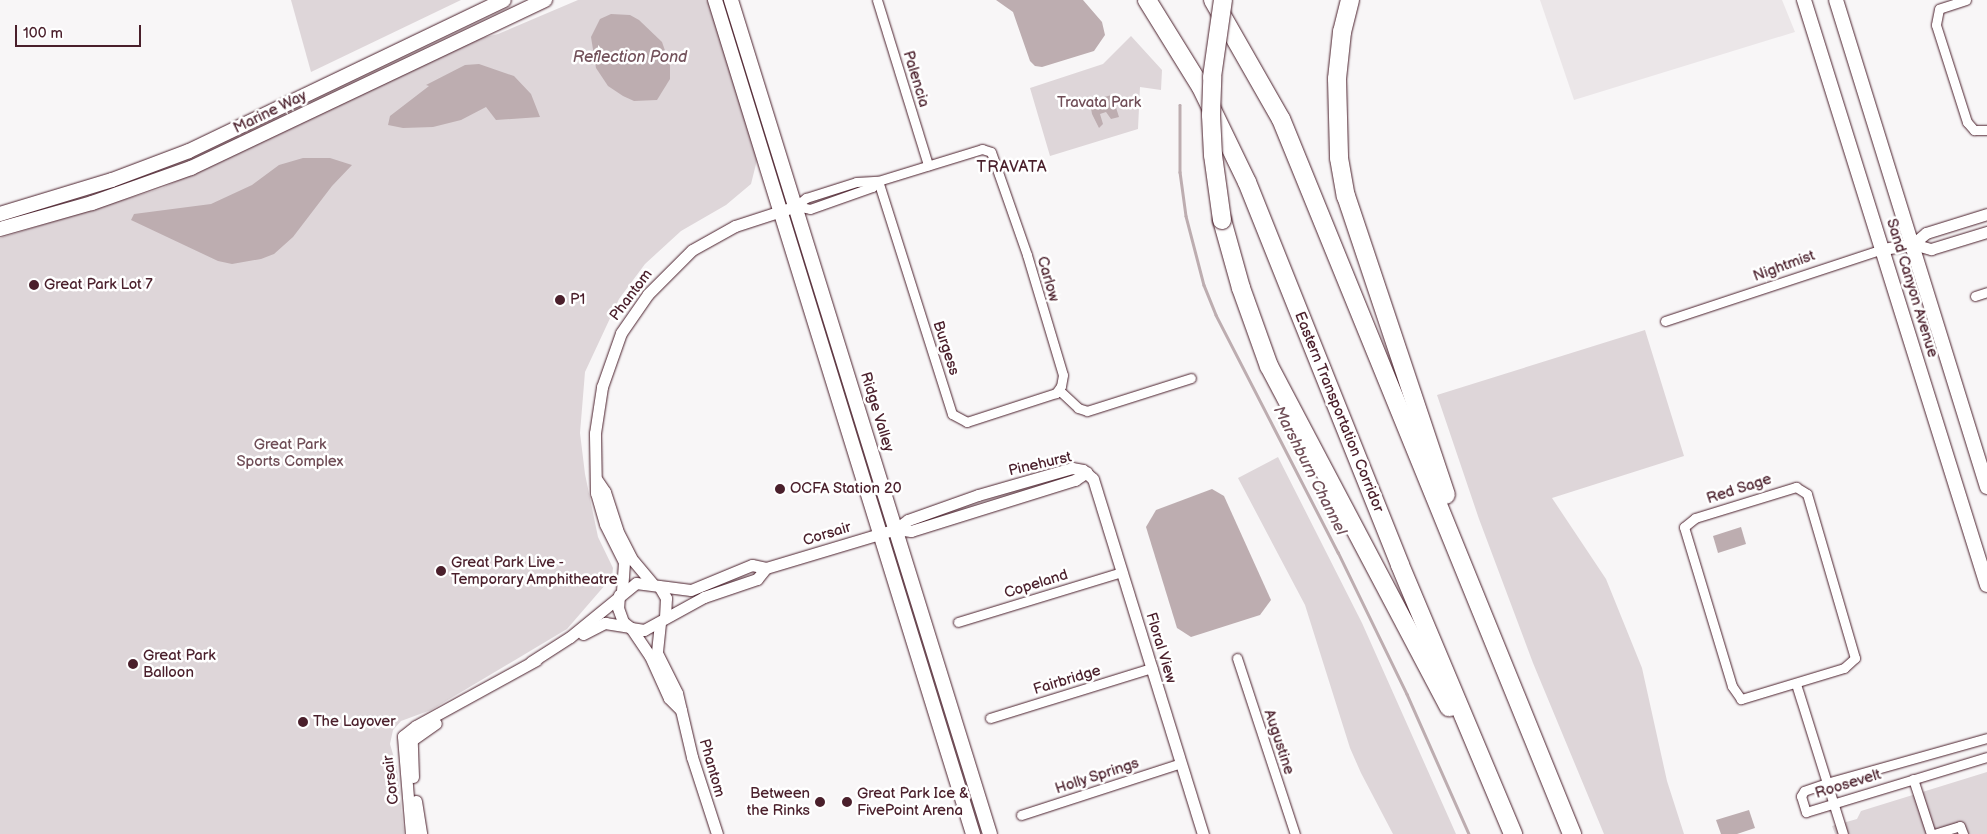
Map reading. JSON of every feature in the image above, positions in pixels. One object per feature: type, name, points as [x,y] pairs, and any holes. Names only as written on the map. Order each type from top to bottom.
[{"type":"highway","name":"Eastern Transportation Corridor","points":[[1147,0],[1201,87],[1247,182],[1400,565],[1513,834]]},
{"type":"highway","points":[[1213,0],[1281,119],[1572,834]]},
{"type":"highway","points":[[1223,0],[1212,77],[1213,154],[1222,220],[1240,288],[1269,366],[1506,817]]},
{"type":"highway","points":[[1350,0],[1342,32],[1336,79],[1339,158],[1346,196],[1444,487],[1457,550]]},
{"type":"main road","name":"Marine Way","points":[[0,214],[175,157],[504,0]]},
{"type":"main road","name":"Marine Way","points":[[0,229],[92,203],[191,168],[545,0]]},
{"type":"main road","points":[[715,0],[973,834]]},
{"type":"main road","name":"Ridge Valley","points":[[731,0],[990,834]]},
{"type":"main road","name":"Sand Canyon Avenue","points":[[1804,0],[1987,585]]},
{"type":"main road","name":"Sand Canyon Avenue","points":[[1836,0],[1987,486]]},
{"type":"street","name":"Palencia","points":[[877,0],[928,165]]},
{"type":"street","points":[[1966,0],[1944,7],[1936,13],[1936,25],[1966,120],[1974,130],[1987,130]]},
{"type":"street","name":"Carlow","points":[[796,206],[810,209],[872,187],[878,181],[928,165],[982,148],[990,152],[996,160],[1063,375],[1059,390]]},
{"type":"street","name":"Burgess","points":[[878,181],[952,414],[967,422],[1053,395],[1059,390]]},
{"type":"street","name":"Phantom","points":[[621,593],[624,562],[605,524],[596,493],[595,433],[602,387],[621,333],[634,312],[669,270],[692,250],[735,226],[796,206]]},
{"type":"street","name":"Nightmist","points":[[1913,244],[1926,233],[1987,214]]},
{"type":"street","name":"Nightmist","points":[[1665,322],[1882,249],[1913,244],[1931,249],[1987,232]]},
{"type":"street","points":[[1975,296],[1987,292]]},
{"type":"street","points":[[1059,390],[1078,408],[1087,411],[1191,378]]},
{"type":"street","name":"Pinehurst","points":[[896,529],[908,520],[988,492],[1072,468],[1087,472]]},
{"type":"street","name":"Floral View","points":[[1087,472],[1093,479],[1203,834]]},
{"type":"street","name":"Phantom","points":[[596,479],[631,558],[656,584]]},
{"type":"street","name":"Red Sage","points":[[1796,487],[1807,494],[1855,658],[1844,668],[1796,684],[1753,698],[1741,699],[1734,693],[1684,527],[1695,518],[1796,487]]},
{"type":"street","name":"Corsair","points":[[656,584],[692,590],[752,565],[766,568],[896,529]]},
{"type":"street","name":"Corsair","points":[[662,621],[704,597],[757,579],[766,568]]},
{"type":"street","name":"Copeland","points":[[958,622],[1122,572]]},
{"type":"street","points":[[636,583],[656,584],[666,598],[662,621],[644,630],[630,627],[620,615],[621,593],[636,583]]},
{"type":"street","name":"Corsair","points":[[531,662],[598,616],[621,593]]},
{"type":"street","name":"Phantom","points":[[662,621],[657,653],[677,693],[692,757],[716,834]]},
{"type":"street","name":"Corsair","points":[[412,834],[403,736],[416,726],[605,623],[630,627]]},
{"type":"street","name":"Phantom","points":[[630,627],[650,656],[669,698],[681,710]]},
{"type":"street","name":"Augustine","points":[[1237,658],[1295,834]]},
{"type":"street","name":"Fairbridge","points":[[990,718],[1152,668]]},
{"type":"street","points":[[1796,684],[1843,834]]},
{"type":"street","name":"Corsair","points":[[421,834],[413,784],[412,740],[460,708],[466,700]]},
{"type":"street","name":"Roosevelt","points":[[1987,738],[1804,790],[1801,796],[1806,812],[1987,757]]},
{"type":"street","name":"Holly Springs","points":[[1021,815],[1181,764]]},
{"type":"street","points":[[1913,779],[1932,834],[1960,826],[1963,834]]},
{"type":"shaded area","points":[[1540,0],[1782,0],[1795,32],[1574,100]]},
{"type":"green space","points":[[291,0],[461,0],[311,72]]},
{"type":"green space","name":"Great Park Sports Complex","points":[[578,0],[708,0],[757,160],[751,184],[726,205],[681,231],[645,264],[619,299],[585,372],[580,433],[585,474],[598,537],[613,568],[612,577],[567,629],[431,710],[401,721],[393,730],[390,744],[397,768],[404,834],[0,834],[0,238],[162,188],[477,39],[498,34]]},
{"type":"green space","name":"Travata Park","points":[[1131,36],[1162,70],[1161,90],[1140,87],[1138,129],[1050,156],[1030,88],[1103,64]]},
{"type":"green space","points":[[1645,330],[1684,456],[1552,498],[1606,579],[1642,668],[1667,781],[1684,834],[1604,834],[1533,663],[1479,519],[1437,395]]},
{"type":"green space","points":[[1278,457],[1362,623],[1456,834],[1393,834],[1361,773],[1350,748],[1305,605],[1238,478]]},
{"type":"green space","points":[[1987,772],[1987,834],[1835,834],[1832,826],[1857,819],[1861,811]]},
{"type":"water","points":[[996,0],[1083,0],[1102,22],[1105,35],[1094,51],[1042,67],[1035,66],[1030,61],[1013,12]]},
{"type":"water","name":"Reflection Pond","points":[[611,14],[630,15],[639,20],[662,42],[670,65],[670,79],[657,100],[634,101],[623,96],[608,86],[596,68],[591,37],[600,19]]},
{"type":"water","points":[[479,64],[514,76],[531,94],[540,117],[496,120],[486,107],[461,120],[433,127],[403,128],[388,125],[390,116],[429,86],[426,85],[465,65]]},
{"type":"water","points":[[1112,95],[1119,117],[1111,119],[1106,112],[1100,114],[1103,124],[1099,128],[1092,114],[1089,97],[1095,97],[1097,108],[1104,106],[1104,97]]},
{"type":"water","points":[[303,158],[330,158],[352,165],[332,186],[293,237],[274,254],[261,259],[232,264],[218,261],[131,220],[134,214],[211,204],[252,185],[279,165]]},
{"type":"water","points":[[1212,489],[1224,496],[1271,600],[1260,615],[1191,637],[1177,628],[1146,527],[1156,510]]},
{"type":"water","points":[[1741,527],[1746,544],[1718,553],[1713,536]]},
{"type":"water","points":[[1749,810],[1755,828],[1737,834],[1721,834],[1716,820]]},
{"type":"waterway","name":"Marshburn Channel","points":[[1180,105],[1180,172],[1186,216],[1204,285],[1216,315],[1338,552],[1407,694],[1469,834]]},
{"type":"place","name":"Great Park Lot 7","points":[[34,285]]},
{"type":"place","name":"P1","points":[[560,300]]},
{"type":"place","name":"OCFA Station 20","points":[[780,489]]},
{"type":"place","name":"Great Park Live - Temporary Amphitheatre","points":[[441,571]]},
{"type":"place","name":"Great Park Balloon","points":[[133,664]]},
{"type":"place","name":"The Layover","points":[[303,722]]},
{"type":"place","name":"Between the Rinks","points":[[820,802]]},
{"type":"place","name":"Great Park Ice & FivePoint Arena","points":[[847,802]]},
{"type":"district","name":"TRAVATA","points":[[1012,168]]}]
